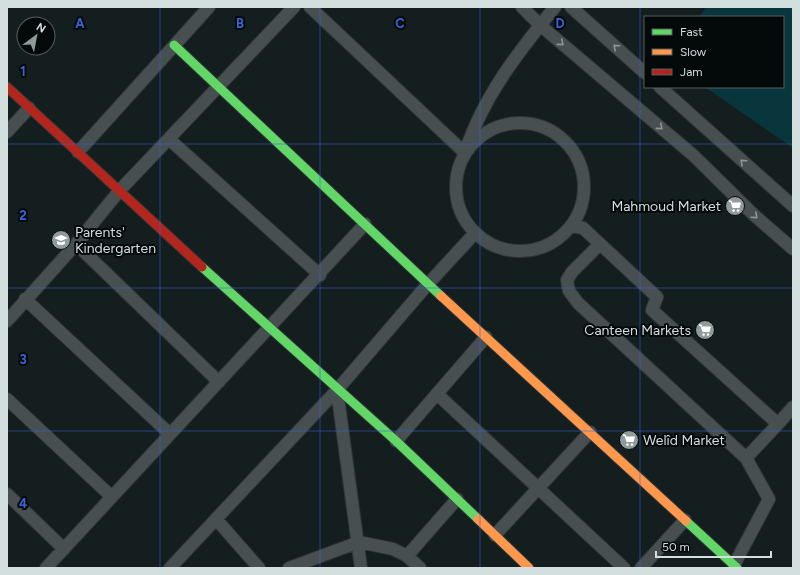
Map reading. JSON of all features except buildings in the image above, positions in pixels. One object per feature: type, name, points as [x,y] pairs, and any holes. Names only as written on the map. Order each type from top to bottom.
[{"type":"street","points":[[78,152],[209,7]]},
{"type":"street","points":[[7,321],[25,299],[76,244],[120,190],[170,140],[294,7]]},
{"type":"street","points":[[310,7],[465,153]]},
{"type":"street","points":[[522,7],[540,25],[693,155],[754,215],[793,249]]},
{"type":"street","points":[[465,153],[474,141],[486,132],[507,124],[529,123],[544,127],[557,134],[568,144],[577,156],[584,177],[584,199],[580,213],[572,226],[561,238],[548,246],[533,251],[517,252],[501,249],[487,243],[465,222],[459,209],[456,194],[456,180],[459,166],[473,128],[499,82],[540,25],[555,7]]},
{"type":"street","points":[[571,7],[644,73]]},
{"type":"street","points":[[174,45],[428,284],[735,567],[769,499],[746,458],[578,302],[570,291],[567,280],[572,272],[600,244]]},
{"type":"street","points":[[7,87],[337,390],[396,441],[529,568]]},
{"type":"street","points":[[661,88],[793,206]]},
{"type":"street","points":[[7,132],[29,108]]},
{"type":"street","points":[[170,140],[320,275]]},
{"type":"street","points":[[46,568],[320,275],[365,224]]},
{"type":"street","points":[[572,226],[583,228],[657,297],[652,310],[778,424]]},
{"type":"street","points":[[170,568],[337,390],[428,284],[475,233]]},
{"type":"street","points":[[76,244],[219,382]]},
{"type":"street","points":[[25,299],[170,434]]},
{"type":"street","points":[[396,441],[486,337]]},
{"type":"street","points":[[337,390],[359,542],[361,568]]},
{"type":"street","points":[[437,394],[624,568]]},
{"type":"street","points":[[7,399],[112,497]]},
{"type":"street","points":[[746,458],[793,408]]},
{"type":"street","points":[[495,535],[590,432]]},
{"type":"street","points":[[7,494],[64,549]]},
{"type":"street","points":[[407,556],[457,499]]},
{"type":"street","points":[[216,519],[259,568]]},
{"type":"street","points":[[642,568],[685,520]]},
{"type":"street","points":[[289,568],[359,542],[393,549],[407,556],[420,568]]},
{"type":"shaded area","points":[[706,7],[793,7],[793,148],[706,88],[784,88],[784,16],[700,16]]},
{"type":"traffic: fast","points":[[174,45],[441,296]]},
{"type":"traffic: fast","points":[[202,267],[396,441],[478,519]]},
{"type":"traffic: fast","points":[[686,521],[737,568]]},
{"type":"traffic: slow","points":[[441,296],[686,521]]},
{"type":"traffic: slow","points":[[478,519],[529,568]]},
{"type":"traffic: jam","points":[[7,87],[202,267]]},
{"type":"place","name":"Mahmoud Market","points":[[735,206]]},
{"type":"place","name":"Parents' Kindergarten","points":[[61,240]]},
{"type":"place","name":"Canteen Markets","points":[[705,330]]},
{"type":"place","name":"Welîd Market","points":[[629,440]]}]
